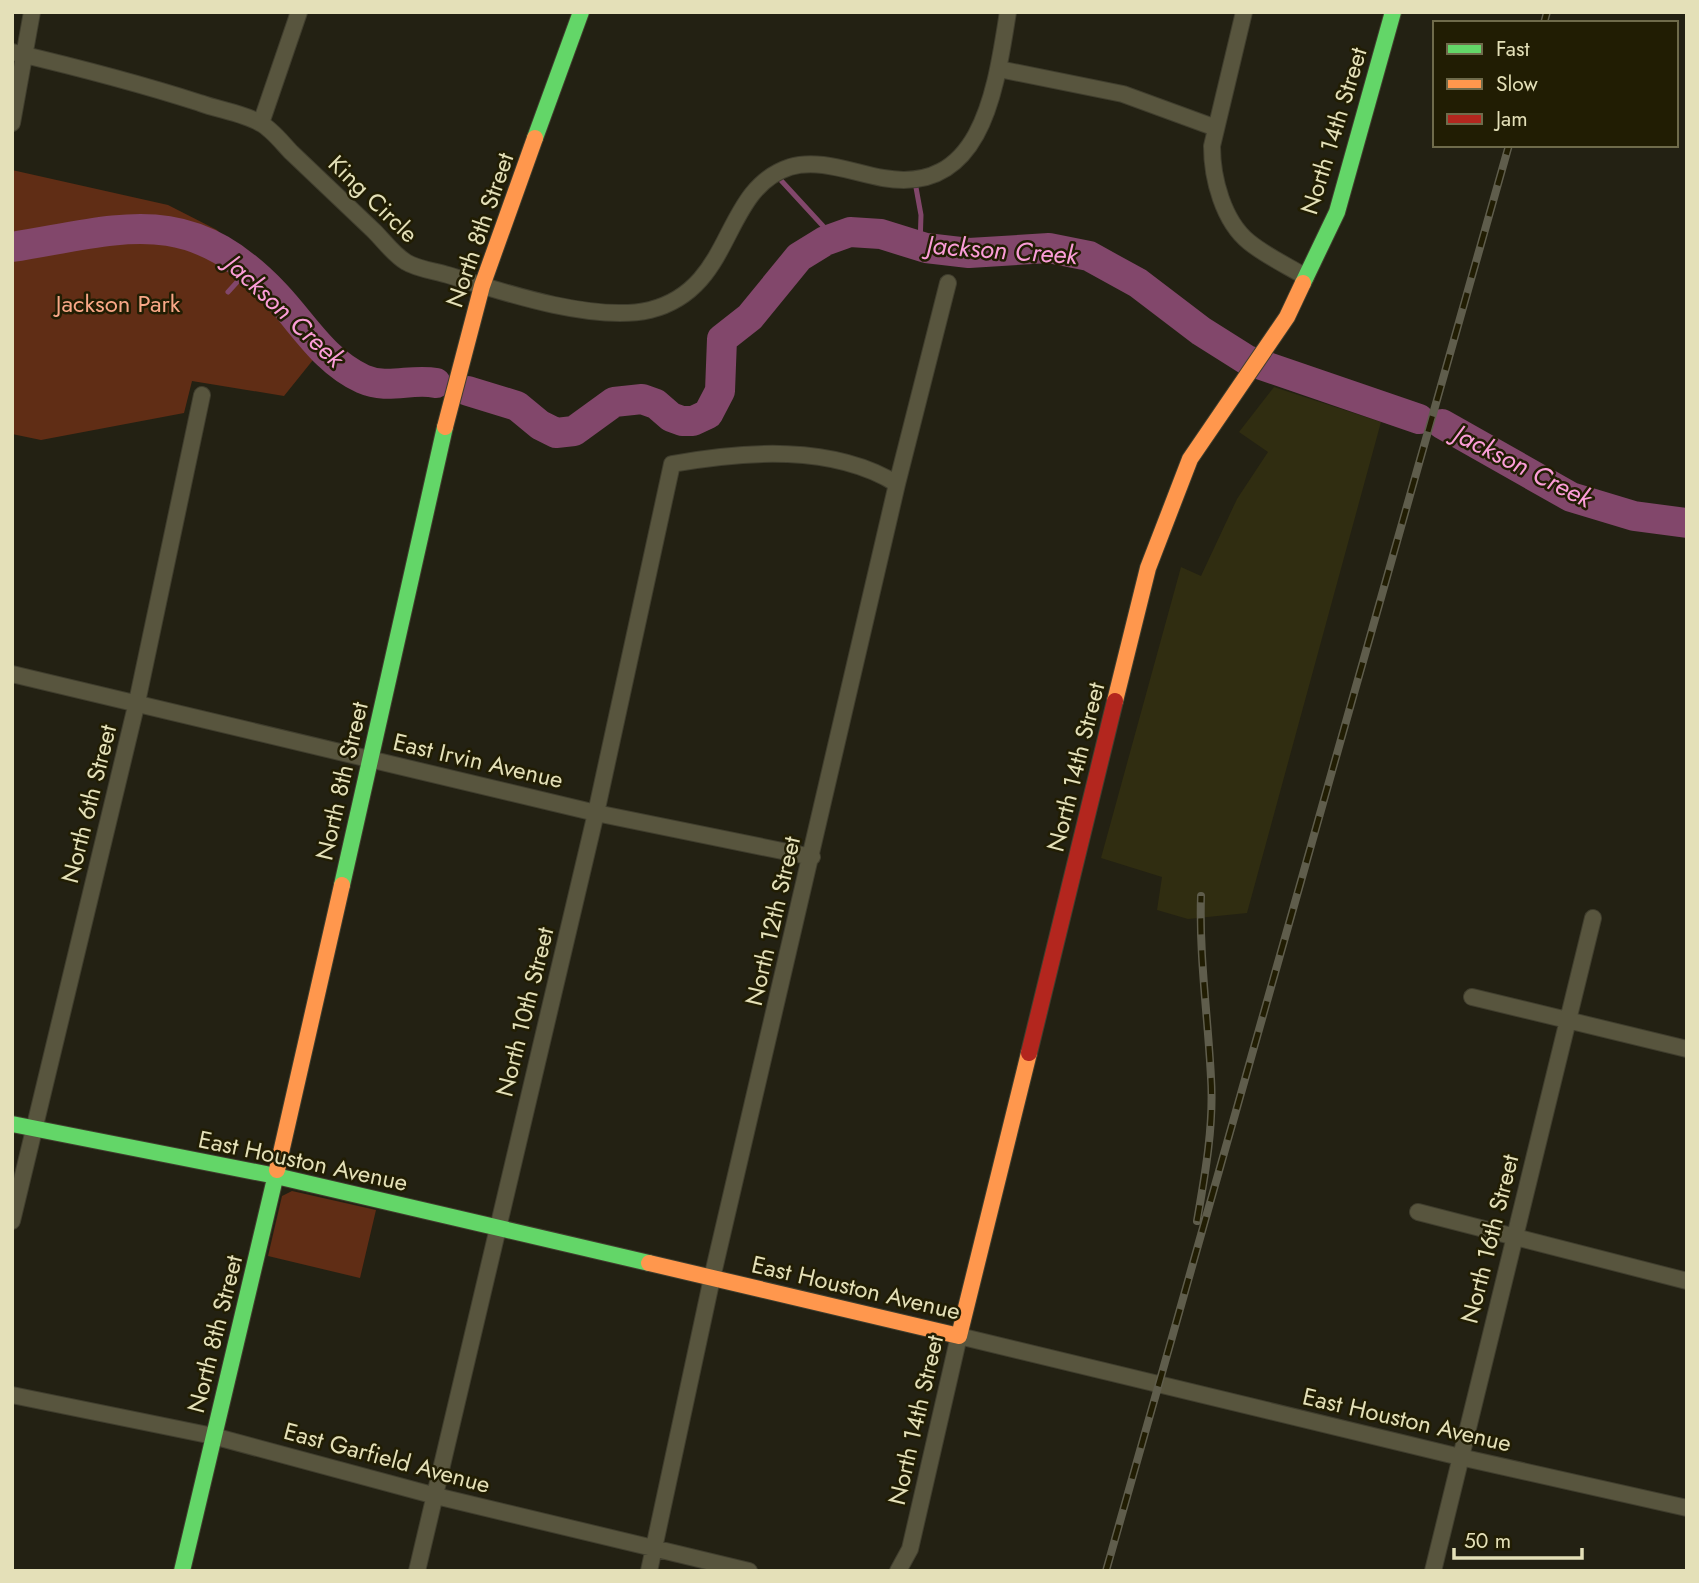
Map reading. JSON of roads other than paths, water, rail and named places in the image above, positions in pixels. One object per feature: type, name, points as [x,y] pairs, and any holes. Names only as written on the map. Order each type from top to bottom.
[{"type":"street","points":[[12,123],[17,53],[32,12]]},
{"type":"street","points":[[261,123],[299,12]]},
{"type":"street","name":"North 8th Street","points":[[182,1571],[276,1177],[447,417],[482,286],[580,12]]},
{"type":"street","name":"King Circle","points":[[17,53],[113,75],[261,123],[406,262],[482,286],[589,312],[630,314],[654,309],[693,289],[713,267],[758,185],[775,173],[793,166],[815,164],[906,181],[926,177],[962,157],[974,142],[999,69],[1008,12]]},
{"type":"street","points":[[1244,12],[1216,128],[1212,163],[1222,202],[1248,241],[1306,277]]},
{"type":"street","name":"North 14th Street","points":[[898,1571],[909,1549],[1148,568],[1190,458],[1271,341],[1337,212],[1393,12]]},
{"type":"street","points":[[999,69],[1123,94],[1216,128]]},
{"type":"street","name":"North 12th Street","points":[[649,1571],[712,1278],[897,484],[948,284]]},
{"type":"street","name":"North 6th Street","points":[[12,1221],[137,702],[202,395]]},
{"type":"street","name":"North 10th Street","points":[[417,1571],[596,813],[672,464],[778,454],[841,460],[875,470],[897,484]]},
{"type":"street","name":"East Irvin Avenue","points":[[12,674],[596,813],[812,857]]},
{"type":"street","name":"North 16th Street","points":[[1433,1571],[1593,918]]},
{"type":"street","points":[[1472,997],[1687,1049]]},
{"type":"street","name":"East Houston Avenue","points":[[12,1124],[276,1177],[959,1336],[1460,1457],[1687,1508]]},
{"type":"street","points":[[1418,1212],[1687,1281]]},
{"type":"street","name":"East Garfield Avenue","points":[[12,1395],[213,1436],[436,1496],[749,1571]]},
{"type":"waterway","points":[[777,176],[834,238]]},
{"type":"waterway","points":[[915,182],[921,215],[920,246]]},
{"type":"waterway","name":"Jackson Creek","points":[[12,247],[122,230],[153,229],[183,234],[213,246],[244,265],[276,295],[326,353],[349,371],[363,379],[381,384],[436,383]]},
{"type":"waterway","name":"Jackson Creek","points":[[468,391],[517,406],[540,425],[556,433],[574,431],[614,402],[642,399],[656,404],[671,417],[693,421],[708,414],[720,391],[722,339],[750,317],[799,257],[825,241],[850,232],[881,234],[926,248],[969,253],[1049,248],[1089,256],[1138,283],[1201,331],[1247,360],[1419,419]]},
{"type":"waterway","points":[[228,292],[248,270]]},
{"type":"waterway","name":"Jackson Creek","points":[[1442,424],[1571,497],[1634,516],[1687,523]]},
{"type":"railway","points":[[1545,21],[1547,12]]},
{"type":"railway","points":[[1106,1571],[1508,147]]},
{"type":"railway","points":[[1197,1221],[1208,1150],[1212,1096],[1202,964],[1201,896]]},
{"type":"park label","name":"Jackson Park","points":[[118,304]]}]
